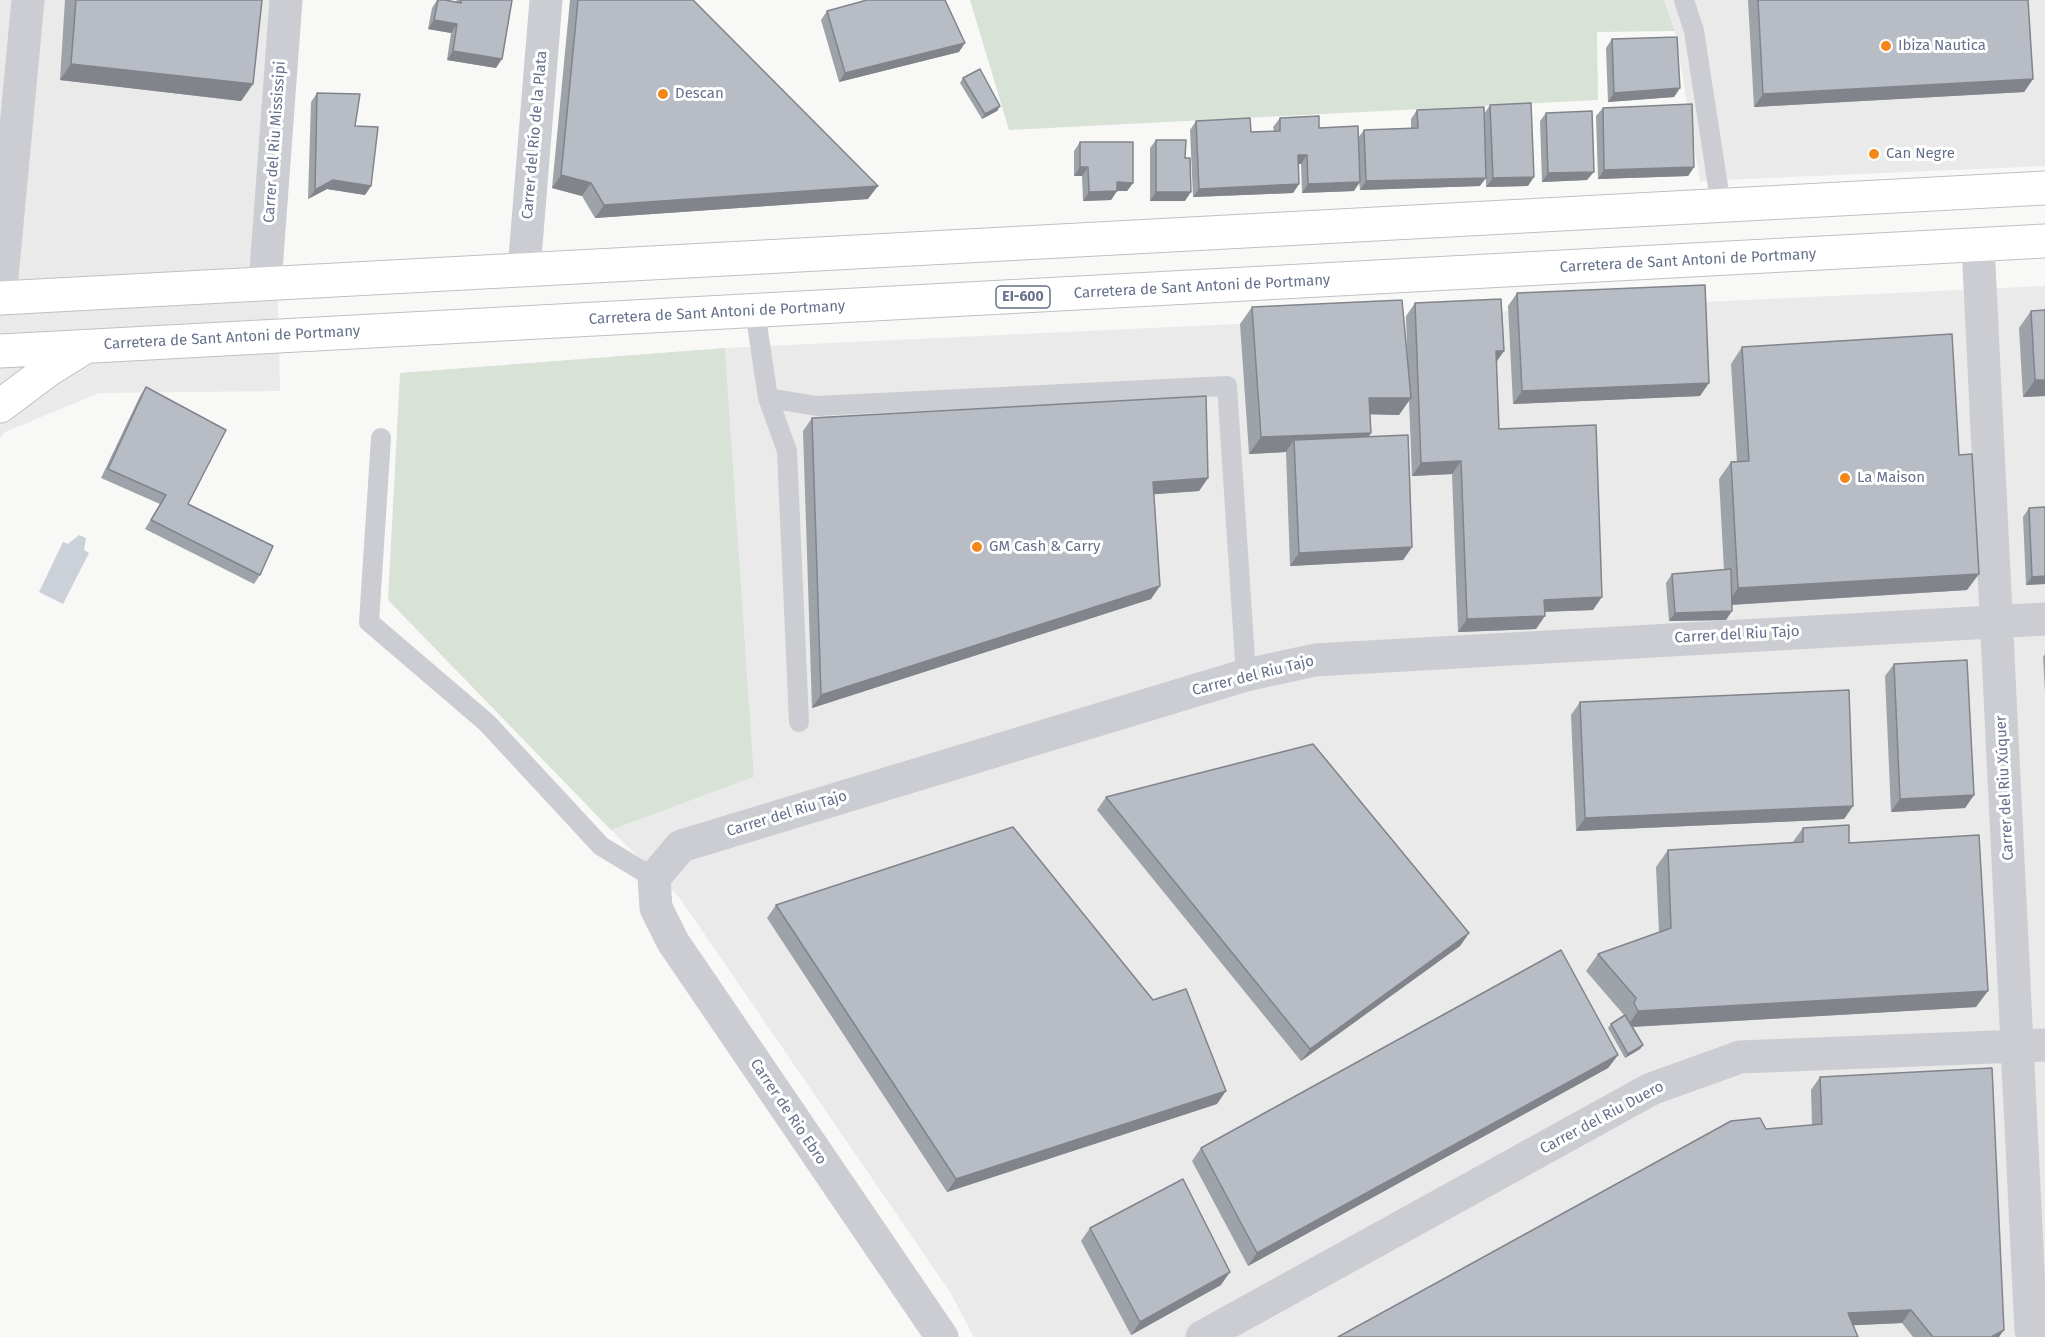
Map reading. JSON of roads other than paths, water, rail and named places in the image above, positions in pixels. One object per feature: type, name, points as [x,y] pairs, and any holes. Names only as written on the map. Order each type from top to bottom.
[{"type":"main road","points":[[0,298],[2045,188]]},
{"type":"main road","name":"Carretera de Sant Antoni de Portmany","points":[[0,351],[2045,241]]},
{"type":"main road","points":[[0,406],[48,370],[88,345]]},
{"type":"street","points":[[0,298],[28,0]]},
{"type":"street","name":"Carrer del Riu Mississipi","points":[[265,284],[286,0]]},
{"type":"street","name":"Carrer del Río de la Plata","points":[[524,270],[546,0]]},
{"type":"street","name":"Carrer del Riu Xúquer","points":[[1978,245],[1997,621],[2031,1045],[2031,1331]]},
{"type":"street","name":"Carrer del Riu Tajo","points":[[654,878],[681,846],[1246,675],[1315,660],[2045,619]]},
{"type":"street","name":"Carrer de Rio Ebro","points":[[654,878],[656,909],[673,942],[942,1337]]},
{"type":"street","name":"Carrer del Riu Duero","points":[[1202,1337],[1651,1089],[1740,1058],[2031,1045]]},
{"type":"lane","points":[[1684,0],[1694,31],[1721,206]]},
{"type":"lane","points":[[755,311],[768,398],[787,451],[799,722]]},
{"type":"lane","points":[[768,398],[817,406],[1227,386],[1246,675]]},
{"type":"lane","points":[[381,438],[369,622],[487,723],[601,846],[654,878]]},
{"type":"place","name":"Ibiza Nautica","points":[[1886,46]]},
{"type":"place","name":"Descan","points":[[663,94]]},
{"type":"place","name":"Can Negre","points":[[1874,154]]},
{"type":"place","name":"La Maison","points":[[1845,478]]},
{"type":"place","name":"GM Cash & Carry","points":[[977,547]]}]
